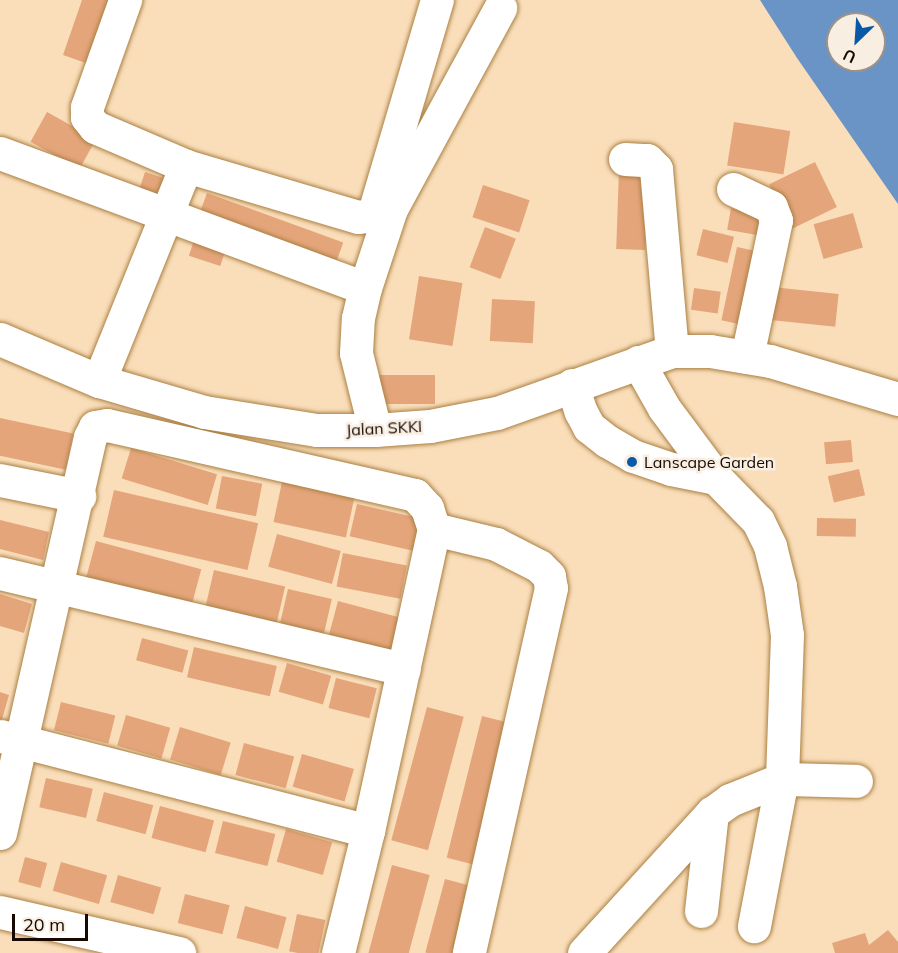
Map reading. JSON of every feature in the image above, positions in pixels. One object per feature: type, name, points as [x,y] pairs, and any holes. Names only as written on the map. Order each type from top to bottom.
[{"type":"street","points":[[125,0],[87,107],[87,117],[95,128],[186,166],[358,217],[368,216],[375,209],[437,0]]},
{"type":"street","points":[[375,430],[356,354],[358,318],[365,288],[391,209],[500,8]]},
{"type":"street","points":[[0,153],[167,217],[365,288]]},
{"type":"street","points":[[625,159],[647,160],[656,169],[672,351]]},
{"type":"street","points":[[99,381],[186,166]]},
{"type":"street","points":[[733,189],[771,207],[776,220],[758,359]]},
{"type":"street","name":"Jalan SKKI","points":[[0,339],[99,381],[204,412],[317,430],[375,430],[430,426],[497,413],[672,351],[710,351],[758,359],[898,399]]},
{"type":"street","points":[[638,362],[664,408],[716,478],[758,521],[770,546],[780,586],[787,634],[782,779],[754,926]]},
{"type":"street","points":[[572,385],[589,427],[607,441],[633,456],[671,470],[716,478]]},
{"type":"street","points":[[0,832],[11,738],[57,588],[79,496],[90,437],[95,427],[107,425],[415,495],[427,508],[435,529],[368,831],[338,953]]},
{"type":"street","points":[[0,480],[79,496]]},
{"type":"street","points":[[435,529],[496,544],[539,566],[549,576],[551,588],[469,953]]},
{"type":"street","points":[[0,573],[404,669]]},
{"type":"street","points":[[11,738],[368,831]]},
{"type":"street","points":[[584,953],[712,813],[730,800],[782,779],[856,781]]},
{"type":"street","points":[[701,911],[712,813]]},
{"type":"street","points":[[0,912],[179,953]]},
{"type":"water","points":[[760,0],[898,0],[898,204],[797,58]]},
{"type":"building","points":[[82,0],[120,0],[97,67],[63,55]]},
{"type":"building","points":[[47,112],[96,139],[79,169],[31,142]]},
{"type":"building","points":[[734,122],[790,131],[783,174],[727,165]]},
{"type":"building","points":[[815,162],[837,207],[791,229],[769,184]]},
{"type":"building","points":[[619,169],[648,170],[645,250],[616,249]]},
{"type":"building","points":[[145,172],[170,180],[162,204],[137,196]]},
{"type":"building","points":[[483,185],[530,200],[519,232],[472,217]]},
{"type":"building","points":[[207,193],[343,243],[334,268],[198,218]]},
{"type":"building","points":[[731,208],[766,214],[763,236],[727,230]]},
{"type":"building","points":[[853,213],[863,248],[824,259],[814,224]]},
{"type":"building","points":[[485,227],[516,239],[500,279],[470,267]]},
{"type":"building","points":[[703,229],[734,237],[728,263],[696,255]]},
{"type":"building","points":[[196,234],[227,244],[220,266],[189,256]]},
{"type":"building","points":[[737,247],[765,253],[750,326],[721,320]]},
{"type":"building","points":[[419,276],[462,283],[452,346],[409,339]]},
{"type":"building","points":[[772,287],[839,294],[835,327],[769,320]]},
{"type":"building","points":[[694,288],[721,292],[718,314],[691,310]]},
{"type":"building","points":[[492,299],[535,301],[533,343],[490,341]]},
{"type":"building","points":[[372,375],[435,375],[435,404],[372,404]]},
{"type":"building","points":[[0,418],[73,434],[66,470],[0,456]]},
{"type":"building","points":[[851,440],[853,462],[826,464],[824,442]]},
{"type":"building","points":[[131,448],[217,474],[208,505],[122,479]]},
{"type":"building","points":[[859,469],[865,495],[834,503],[828,476]]},
{"type":"building","points":[[222,476],[262,484],[256,516],[216,508]]},
{"type":"building","points":[[282,482],[354,497],[346,537],[273,522]]},
{"type":"building","points":[[114,490],[258,523],[247,570],[103,537]]},
{"type":"building","points":[[357,504],[420,519],[413,551],[350,536]]},
{"type":"building","points":[[817,518],[856,519],[856,537],[817,536]]},
{"type":"building","points":[[0,520],[49,532],[43,560],[0,549]]},
{"type":"building","points":[[277,534],[341,551],[332,584],[268,567]]},
{"type":"building","points":[[96,541],[201,569],[190,610],[85,582]]},
{"type":"building","points":[[343,553],[407,565],[400,599],[337,586]]},
{"type":"building","points":[[214,570],[285,586],[275,632],[203,616]]},
{"type":"building","points":[[288,589],[332,599],[322,643],[278,633]]},
{"type":"building","points":[[0,594],[32,604],[24,633],[0,626]]},
{"type":"building","points":[[338,601],[403,618],[393,655],[328,638]]},
{"type":"building","points":[[142,638],[188,650],[182,673],[136,660]]},
{"type":"building","points":[[194,647],[277,666],[270,696],[187,677]]},
{"type":"building","points":[[287,663],[331,676],[323,705],[279,692]]},
{"type":"building","points":[[336,678],[377,688],[369,718],[329,708]]},
{"type":"building","points":[[0,692],[9,695],[1,723],[0,723]]},
{"type":"building","points":[[61,702],[115,716],[108,744],[54,730]]},
{"type":"building","points":[[427,707],[464,717],[428,850],[391,840]]},
{"type":"building","points":[[126,715],[170,728],[161,758],[117,746]]},
{"type":"building","points":[[482,716],[514,724],[479,866],[447,858]]},
{"type":"building","points":[[180,727],[231,742],[221,775],[170,760]]},
{"type":"building","points":[[244,743],[294,756],[286,788],[235,775]]},
{"type":"building","points":[[302,754],[354,769],[345,802],[293,787]]},
{"type":"building","points":[[46,778],[93,789],[86,818],[39,807]]},
{"type":"building","points":[[104,792],[153,805],[145,834],[96,821]]},
{"type":"building","points":[[160,806],[214,820],[206,852],[151,838]]},
{"type":"building","points":[[223,821],[275,834],[267,866],[215,853]]},
{"type":"building","points":[[286,829],[332,842],[323,875],[277,862]]},
{"type":"building","points":[[25,857],[47,863],[40,888],[18,882]]},
{"type":"building","points":[[61,862],[107,875],[99,904],[53,891]]},
{"type":"building","points":[[392,865],[430,875],[409,953],[368,953]]},
{"type":"building","points":[[118,875],[161,887],[154,914],[110,902]]},
{"type":"building","points":[[445,879],[479,888],[461,953],[425,952]]},
{"type":"building","points":[[185,894],[230,905],[222,934],[178,923]]},
{"type":"building","points":[[245,906],[287,917],[278,949],[236,938]]},
{"type":"building","points":[[297,914],[325,920],[318,953],[289,951]]},
{"type":"building","points":[[888,930],[898,942],[898,953],[835,953],[832,943],[865,933],[869,945]]},
{"type":"place","name":"Lanscape Garden","points":[[632,462]]}]
